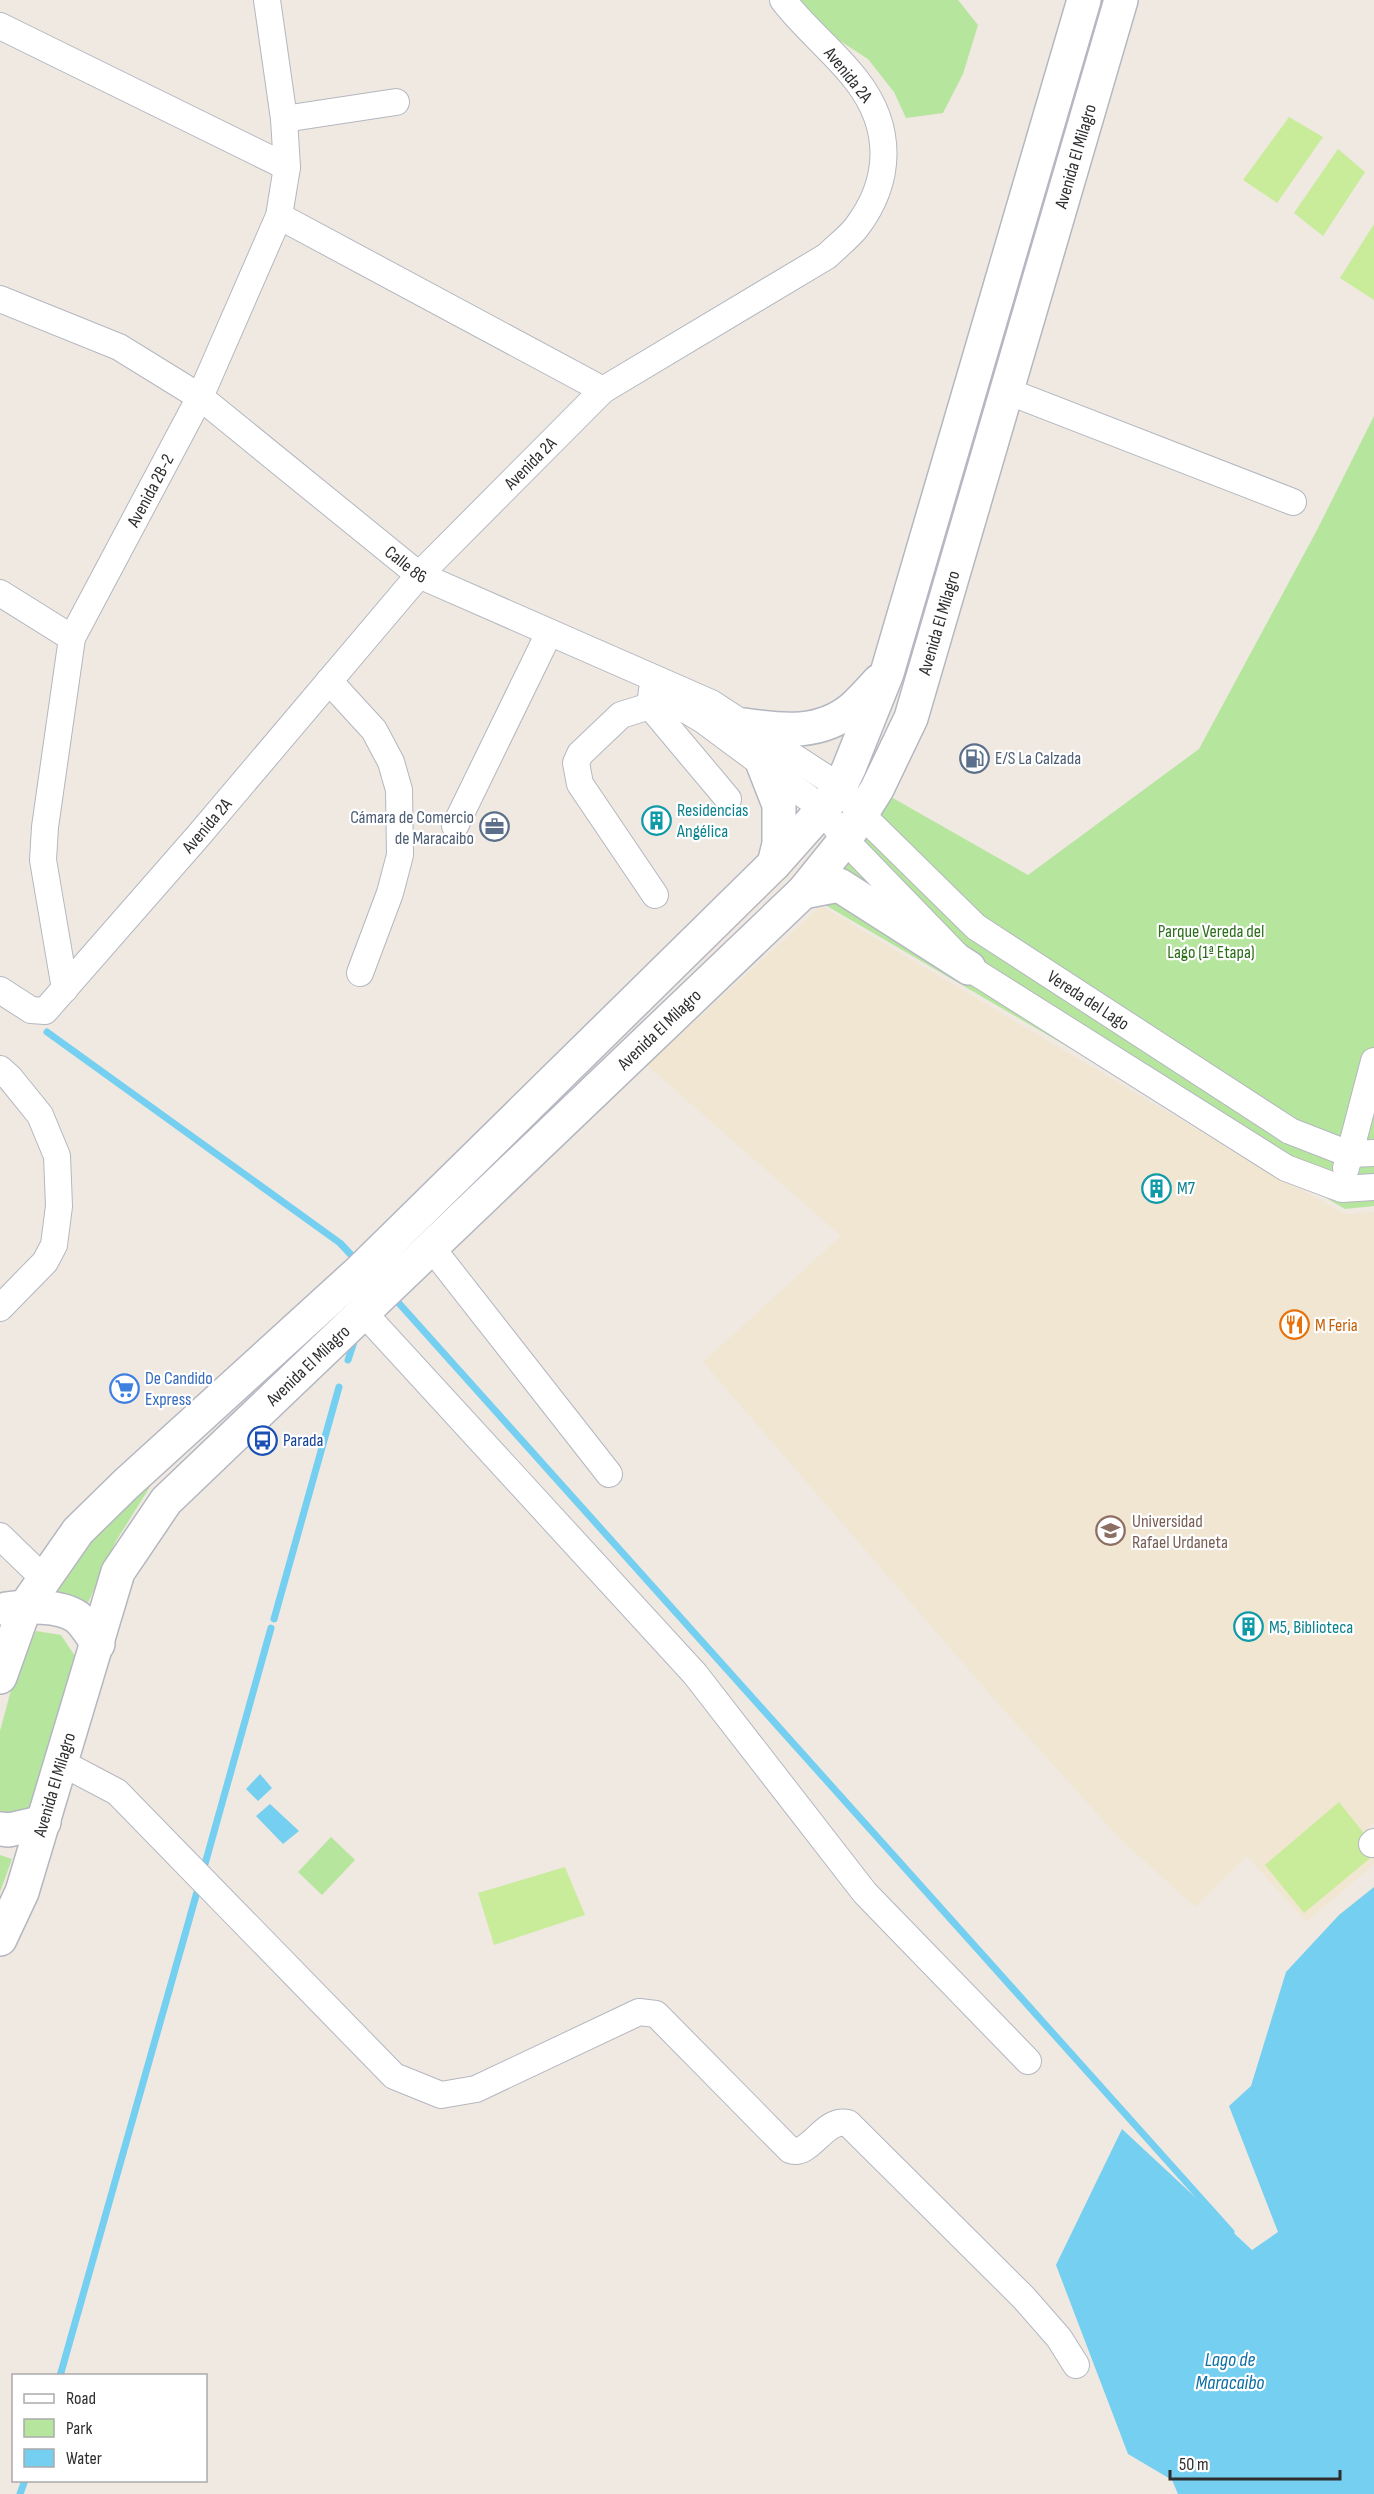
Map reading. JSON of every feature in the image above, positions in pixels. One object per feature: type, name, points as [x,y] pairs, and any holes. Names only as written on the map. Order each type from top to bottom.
[{"type":"main road","name":"Avenida El Milagro","points":[[0,1677],[8,1608],[74,1535],[126,1484],[359,1272],[774,864],[832,798],[858,748],[887,673],[1084,0]]},
{"type":"main road","name":"Avenida El Milagro","points":[[0,1939],[22,1892],[118,1572],[166,1502],[803,892],[853,827],[877,789],[911,718],[1121,0]]},
{"type":"main road","points":[[744,725],[784,731],[822,726],[852,709],[887,673]]},
{"type":"main road","points":[[763,764],[779,805],[779,844],[774,864]]},
{"type":"main road","points":[[803,892],[839,885],[969,968]]},
{"type":"main road","points":[[8,1608],[49,1608],[77,1617],[98,1644]]},
{"type":"main road","points":[[0,1829],[9,1830],[44,1822]]},
{"type":"street","name":"Avenida 2B-2","points":[[65,989],[43,860],[45,827],[72,638],[200,397],[279,216],[287,167],[284,119],[267,0]]},
{"type":"street","name":"Avenida 2A","points":[[0,990],[23,1007],[39,1012],[45,1011],[199,835],[419,575],[603,390],[827,256],[855,229],[871,206],[881,177],[884,138],[877,112],[857,81],[783,0]]},
{"type":"street","points":[[0,26],[287,167]]},
{"type":"street","points":[[284,119],[396,102]]},
{"type":"street","points":[[279,216],[603,390]]},
{"type":"street","name":"Calle 86","points":[[0,299],[119,347],[200,397],[419,575],[711,703],[744,725],[832,798]]},
{"type":"street","points":[[1007,391],[1293,502]]},
{"type":"street","points":[[0,593],[72,638]]},
{"type":"street","points":[[455,826],[560,638],[651,698],[703,720],[763,764],[832,798]]},
{"type":"street","points":[[329,681],[374,729],[391,762],[399,790],[400,855],[390,893],[360,973]]},
{"type":"street","points":[[651,698],[728,799]]},
{"type":"street","points":[[651,698],[614,720],[580,754],[576,763],[580,784],[655,895]]},
{"type":"street","name":"Vereda del Lago","points":[[832,798],[853,827],[969,968],[1286,1168],[1342,1189],[1374,1187]]},
{"type":"street","name":"Vereda del Lago","points":[[853,827],[976,927],[1290,1131],[1361,1154]]},
{"type":"street","points":[[1342,1189],[1361,1154],[1374,1061]]},
{"type":"street","points":[[0,1069],[40,1115],[57,1156],[59,1206],[54,1245],[45,1262],[0,1308]]},
{"type":"street","points":[[431,1247],[609,1474]]},
{"type":"street","points":[[363,1312],[695,1674],[865,1893],[1029,2061]]},
{"type":"street","points":[[8,1608],[36,1570],[74,1535]]},
{"type":"street","points":[[0,1536],[36,1570]]},
{"type":"street","points":[[62,1763],[117,1792],[394,2076],[441,2095],[476,2090],[639,2012],[656,2014],[790,2150],[795,2152],[802,2150],[834,2123],[848,2122],[1024,2298],[1059,2338],[1076,2366]]},
{"type":"shaded area","name":"Universidad Rafael Urdaneta","points":[[821,906],[1260,1167],[1345,1214],[1374,1212],[1374,1823],[1367,1827],[1374,1836],[1374,1864],[1306,1922],[1247,1856],[1195,1907],[1120,1839],[994,1699],[703,1362],[841,1236],[647,1065]]},
{"type":"green space","points":[[791,0],[958,0],[978,25],[963,74],[943,113],[906,118],[894,92],[868,59],[820,28]]},
{"type":"green space","points":[[1289,117],[1323,137],[1277,203],[1243,180]]},
{"type":"green space","points":[[1338,149],[1365,172],[1323,236],[1294,213]]},
{"type":"green space","points":[[1374,224],[1374,300],[1340,278]]},
{"type":"green space","name":"Parque Vereda del Lago (1ª Etapa)","points":[[1374,416],[1374,1206],[1345,1209],[803,892],[877,789],[1028,875],[1199,749],[1317,530]]},
{"type":"green space","points":[[158,1474],[116,1541],[86,1607],[78,1598],[51,1593],[90,1538]]},
{"type":"green space","points":[[36,1631],[61,1635],[75,1656],[35,1810],[4,1817],[0,1814],[0,1731],[17,1668]]},
{"type":"green space","points":[[1339,1802],[1374,1846],[1374,1855],[1304,1913],[1265,1865]]},
{"type":"green space","points":[[331,1837],[355,1860],[322,1895],[298,1872]]},
{"type":"green space","points":[[0,1855],[12,1859],[0,1892]]},
{"type":"green space","points":[[565,1867],[585,1915],[494,1945],[478,1893]]},
{"type":"water","points":[[260,1774],[272,1788],[258,1801],[246,1789]]},
{"type":"water","points":[[270,1804],[299,1831],[283,1844],[256,1816]]},
{"type":"water","name":"Lago de Maracaibo","points":[[1374,1887],[1374,2494],[1178,2494],[1172,2480],[1128,2454],[1056,2265],[1122,2129],[1252,2250],[1278,2232],[1229,2106],[1251,2086],[1286,1972],[1339,1915]]},
{"type":"waterway","points":[[47,1032],[340,1243],[354,1258]]},
{"type":"waterway","points":[[396,1300],[1231,2232]]},
{"type":"waterway","points":[[348,1360],[355,1339]]},
{"type":"waterway","points":[[274,1619],[339,1387]]},
{"type":"waterway","points":[[205,1864],[271,1628]]},
{"type":"waterway","points":[[61,2374],[197,1892]]},
{"type":"waterway","points":[[20,2494],[24,2482]]},
{"type":"place","name":"E/S La Calzada","points":[[974,758]]},
{"type":"place","name":"Residencias Angélica","points":[[656,820]]},
{"type":"place","name":"Cámara de Comercio de Maracaibo","points":[[495,827]]},
{"type":"place","name":"M7","points":[[1156,1188]]},
{"type":"place","name":"M Feria","points":[[1294,1325]]},
{"type":"place","name":"De Candido Express","points":[[124,1388]]},
{"type":"place","name":"Parada","points":[[262,1440]]},
{"type":"place","name":"Universidad Rafael Urdaneta","points":[[1111,1531]]},
{"type":"place","name":"M5, Biblioteca","points":[[1248,1627]]}]
